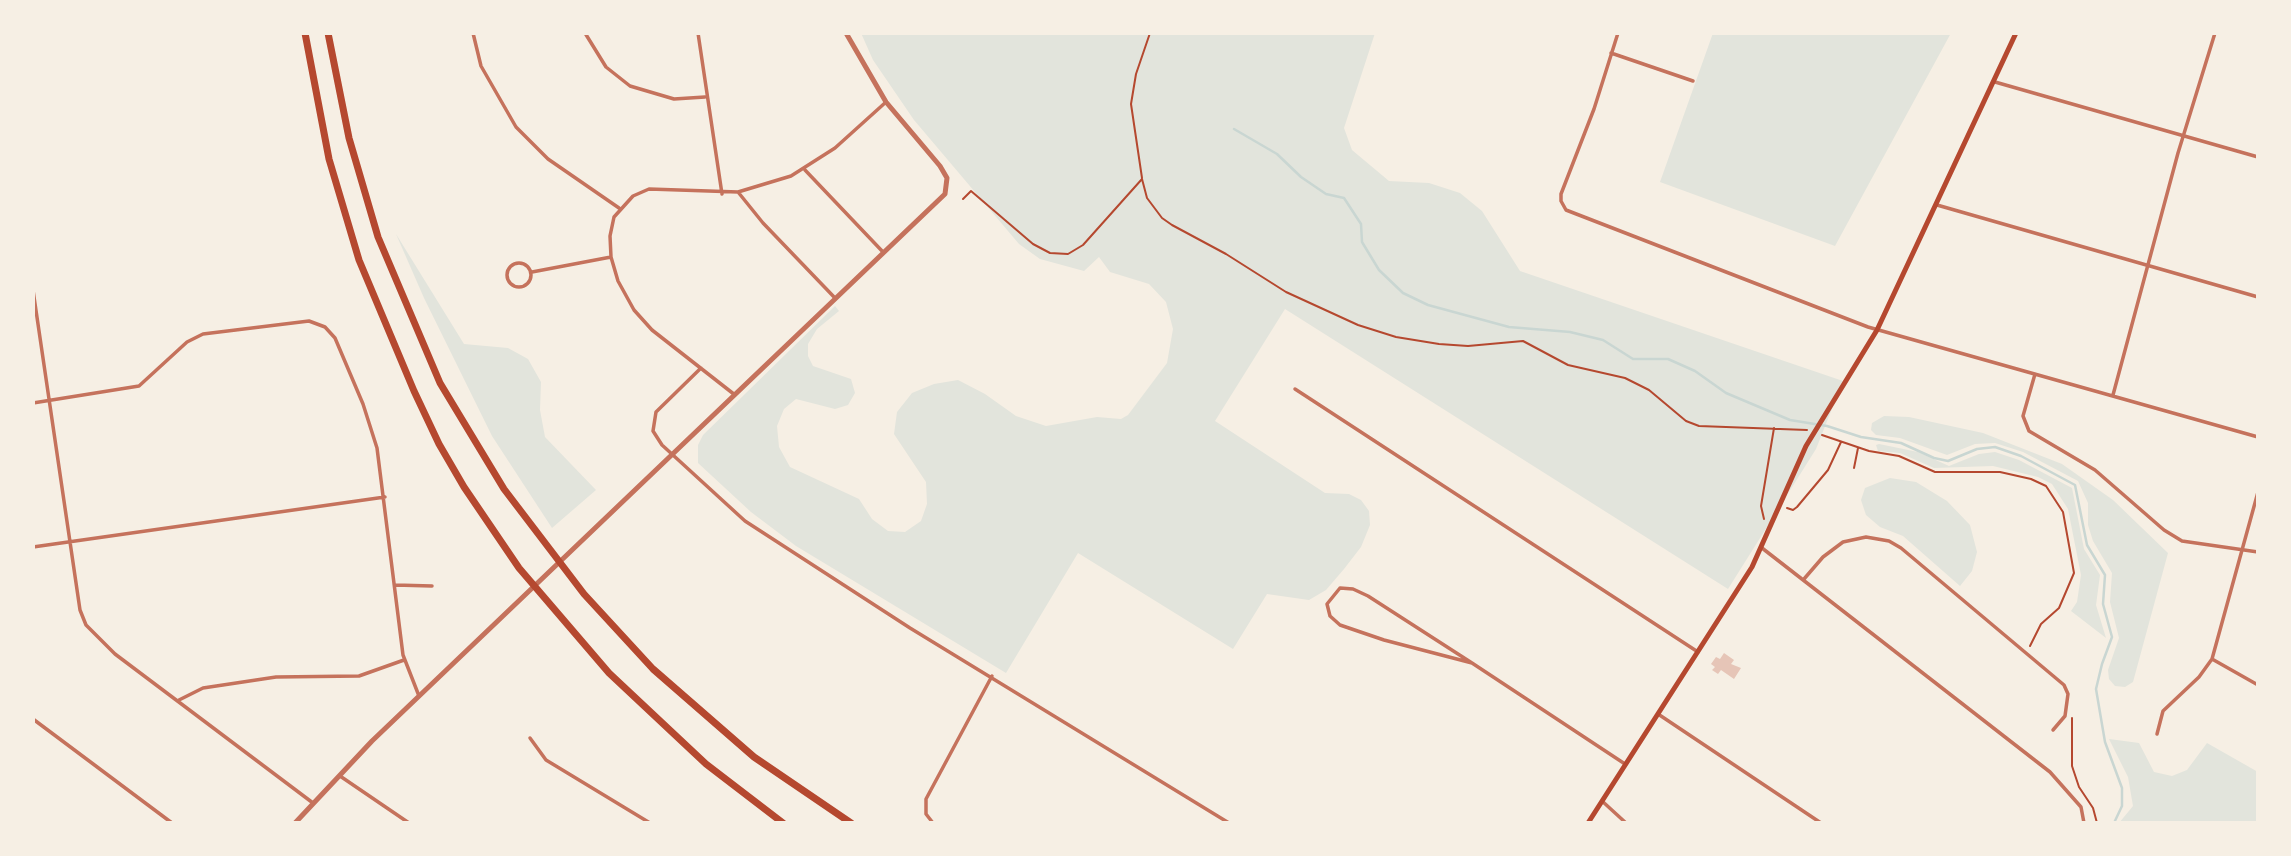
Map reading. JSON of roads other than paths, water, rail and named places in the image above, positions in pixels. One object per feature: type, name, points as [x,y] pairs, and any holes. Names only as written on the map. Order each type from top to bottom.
[{"type":"highway","points":[[305,33],[329,159],[359,260],[414,391],[439,444],[464,487],[527,578],[609,673],[681,743],[783,823]]},
{"type":"highway","points":[[328,33],[349,138],[378,237],[440,383],[504,489],[584,594],[653,669],[754,757],[851,823]]},
{"type":"main road","points":[[1588,823],[1699,653],[1762,548],[1806,446],[1877,330],[2016,33]]},
{"type":"street","points":[[473,33],[481,66],[516,127],[548,159],[619,209]]},
{"type":"street","points":[[585,33],[606,67],[630,86],[666,98],[706,97]]},
{"type":"street","points":[[698,33],[722,194]]},
{"type":"street","points":[[295,823],[338,775],[419,696],[947,188],[947,178],[940,166],[887,102],[845,33]]},
{"type":"street","points":[[1618,33],[1560,197],[1566,210],[1877,330],[2258,437]]},
{"type":"street","points":[[2113,395],[2215,33]]},
{"type":"street","points":[[1611,53],[1693,81]]},
{"type":"street","points":[[1995,82],[2258,157]]},
{"type":"street","points":[[734,395],[652,330],[634,310],[618,281],[611,257],[611,227],[619,209],[633,196],[656,188],[722,194],[773,183],[804,170],[835,148],[887,102]]},
{"type":"street","points":[[804,170],[883,252]]},
{"type":"street","points":[[738,192],[763,223],[835,298]]},
{"type":"street","points":[[1937,205],[2258,297]]},
{"type":"street","points":[[531,272],[611,257]]},
{"type":"street","points":[[514,263],[525,263],[531,272],[524,286],[513,286],[507,277],[509,267],[514,263]]},
{"type":"street","points":[[33,290],[79,610],[86,625],[115,654],[313,803]]},
{"type":"street","points":[[33,403],[139,386],[187,342],[203,334],[309,321],[322,325],[335,338],[363,404],[377,448],[404,660],[419,696]]},
{"type":"street","points":[[701,368],[653,418],[656,438],[754,527],[910,628],[1229,823]]},
{"type":"street","points":[[2035,373],[2023,415],[2029,431],[2095,470],[2164,530],[2182,541],[2258,552]]},
{"type":"street","points":[[1295,389],[1699,653]]},
{"type":"street","points":[[2157,734],[2163,711],[2199,677],[2212,659],[2258,492]]},
{"type":"street","points":[[33,547],[385,497]]},
{"type":"street","points":[[1804,579],[1823,557],[1843,542],[1866,537],[1889,541],[1901,548],[2064,685],[2068,694],[2065,716],[2053,730]]},
{"type":"street","points":[[1762,548],[2050,772],[2075,798],[2084,823]]},
{"type":"street","points":[[395,585],[432,586]]},
{"type":"street","points":[[1472,663],[1384,640],[1340,625],[1328,611],[1329,598],[1340,589],[1353,589],[1472,663],[1626,765]]},
{"type":"street","points":[[2212,659],[2258,685]]},
{"type":"street","points":[[178,701],[204,688],[276,677],[359,676],[404,660]]},
{"type":"street","points":[[933,823],[926,814],[926,799],[992,676]]},
{"type":"street","points":[[1658,715],[1821,823]]},
{"type":"street","points":[[33,719],[172,823]]},
{"type":"street","points":[[530,738],[546,760],[650,823]]},
{"type":"street","points":[[338,775],[408,823]]},
{"type":"street","points":[[1602,801],[1626,823]]},
{"type":"waterway","points":[[1234,129],[1277,154],[1301,177],[1326,194],[1344,198],[1361,224],[1362,242],[1379,270],[1403,293],[1428,305],[1509,327],[1570,332],[1603,340],[1633,359],[1668,359],[1695,371],[1726,393],[1790,420],[1827,426],[1861,437],[1901,443],[1934,458],[1948,461],[1977,449],[1995,447],[2021,456],[2075,485],[2087,545],[2105,575],[2103,604],[2112,637],[2096,689],[2105,742],[2122,788],[2122,806],[2114,823]]}]
